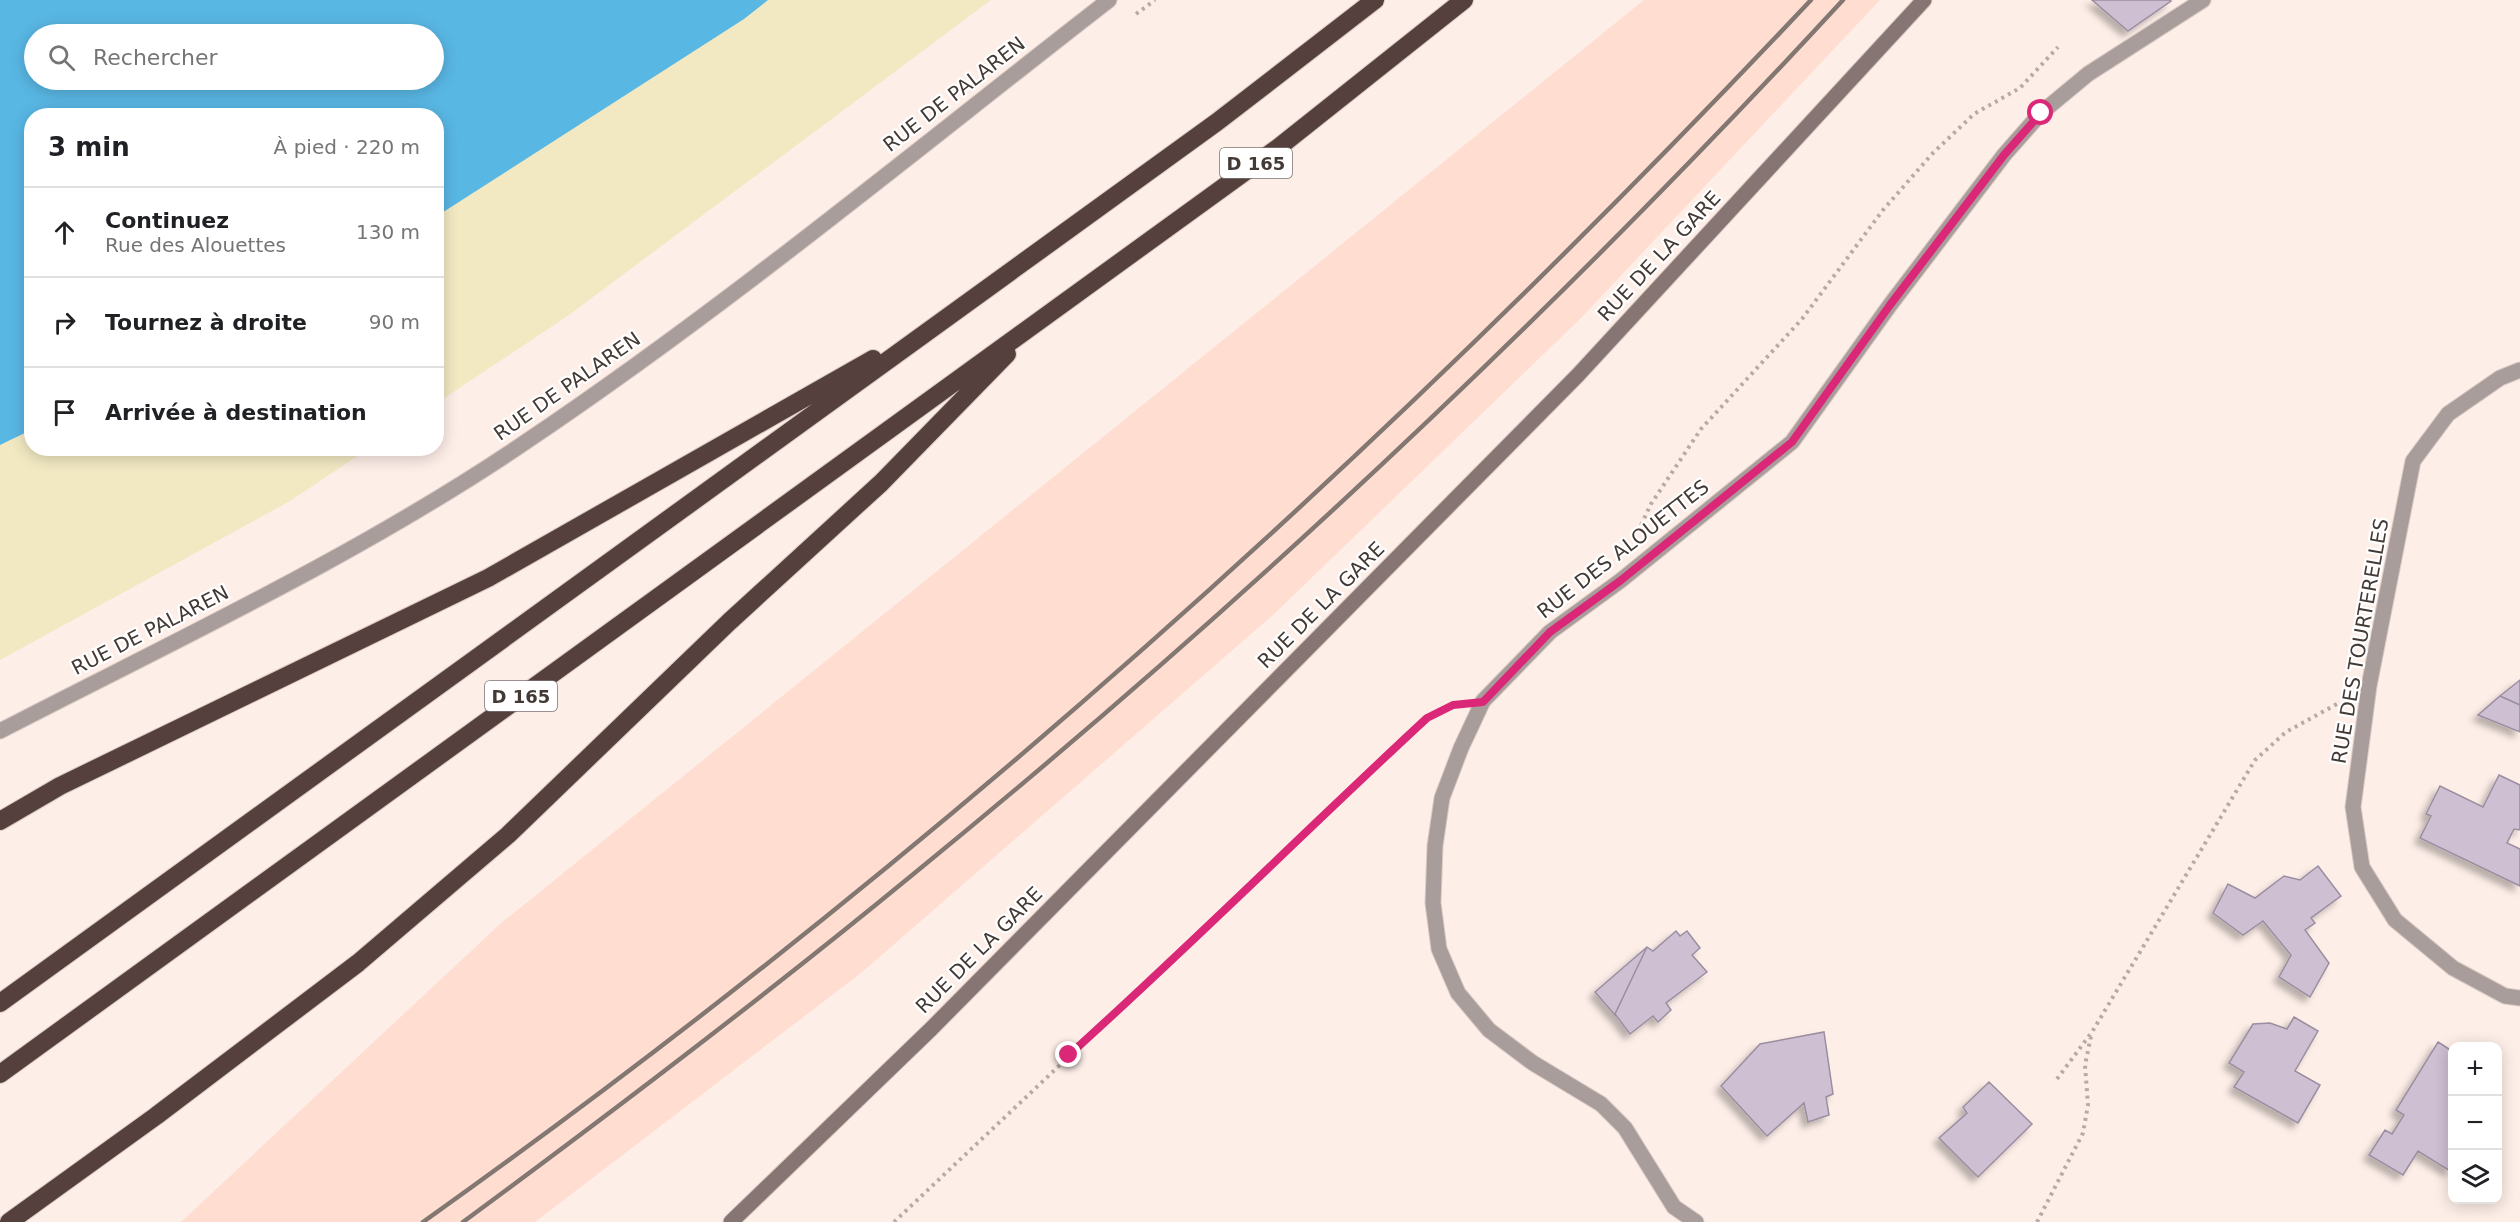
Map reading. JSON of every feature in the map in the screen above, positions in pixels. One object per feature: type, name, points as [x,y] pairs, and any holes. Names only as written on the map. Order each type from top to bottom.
[{"type":"highway","name":"D 165","points":[[0,1003],[1217,122],[1375,0]]},
{"type":"highway","name":"D 165","points":[[0,1074],[1279,147],[1464,0]]},
{"type":"highway","points":[[0,821],[60,786],[488,578],[953,314]]},
{"type":"highway","points":[[9,1222],[156,1116],[358,963],[508,834],[729,622],[881,483],[1042,318]]},
{"type":"main road","name":"RUE DE LA GARE","points":[[731,1222],[940,1020],[1578,375],[1923,0]]},
{"type":"street","name":"RUE DE PALAREN","points":[[0,732],[371,539],[526,442],[700,318],[1109,0]]},
{"type":"street","name":"RUE DES ALOUETTES","points":[[1696,1222],[1674,1207],[1625,1128],[1601,1104],[1533,1063],[1489,1030],[1458,993],[1439,949],[1433,903],[1435,846],[1442,798],[1483,702],[1550,632],[1645,561],[1792,442],[1890,305],[2004,155],[2041,113],[2088,74],[2203,0]]},
{"type":"street","name":"RUE DES TOURTERELLES","points":[[2520,370],[2500,378],[2448,414],[2413,461],[2369,686],[2353,807],[2362,867],[2395,920],[2453,968],[2505,996],[2520,998]]},
{"type":"path","points":[[1645,561],[1635,538],[1651,504],[1701,429],[1802,319],[1883,210],[1932,154],[1974,114],[2019,88],[2058,47]]},
{"type":"path","points":[[2057,1079],[2092,1032],[2255,760],[2286,732],[2369,686]]},
{"type":"path","points":[[894,1222],[1427,718],[1453,705],[1483,702]]},
{"type":"path","points":[[2037,1222],[2083,1133],[2088,1105],[2085,1065],[2092,1032]]},
{"type":"shaded area","points":[[1644,0],[1880,0],[1581,318],[1274,614],[861,973],[535,1222],[181,1222],[499,925]]},
{"type":"sand","points":[[0,0],[991,0],[569,315],[444,398],[444,108],[24,108],[24,456],[358,456],[290,501],[0,660]]},
{"type":"water","points":[[0,0],[768,0],[744,19],[444,212],[444,108],[24,108],[24,433],[0,445]]},
{"type":"building","points":[[2092,0],[2169,0],[2171,1],[2128,31]]},
{"type":"building","points":[[2520,680],[2520,705],[2500,696]]},
{"type":"building","points":[[2500,696],[2520,705],[2520,732],[2478,715]]},
{"type":"building","points":[[2499,775],[2520,785],[2520,828],[2519,830],[2514,829],[2507,843],[2520,849],[2520,886],[2420,838],[2431,816],[2426,814],[2440,786],[2483,807]]},
{"type":"building","points":[[2318,866],[2341,896],[2311,918],[2315,923],[2305,930],[2329,963],[2310,997],[2279,977],[2291,955],[2263,921],[2243,935],[2213,913],[2228,884],[2255,898],[2284,876],[2300,880]]},
{"type":"building","points":[[1676,931],[1680,936],[1687,931],[1700,948],[1692,955],[1707,972],[1666,1003],[1671,1010],[1658,1022],[1653,1016],[1630,1034],[1615,1014],[1647,947],[1653,951]]},
{"type":"building","points":[[1647,947],[1615,1014],[1615,1015],[1595,992]]},
{"type":"building","points":[[2294,1017],[2318,1031],[2295,1071],[2320,1085],[2298,1123],[2234,1087],[2244,1072],[2229,1063],[2253,1024],[2270,1023],[2287,1029]]},
{"type":"building","points":[[1824,1032],[1833,1094],[1826,1097],[1829,1115],[1808,1122],[1804,1103],[1767,1136],[1721,1086],[1760,1044]]},
{"type":"building","points":[[2438,1042],[2448,1048],[2448,1170],[2418,1151],[2403,1175],[2369,1155],[2385,1130],[2392,1134],[2404,1115],[2396,1110]]},
{"type":"building","points":[[1989,1082],[2032,1124],[1978,1177],[1939,1138],[1967,1113],[1963,1107]]},
{"type":"railway","points":[[423,1222],[610,1085],[793,943],[972,796],[1147,645],[1319,490],[1487,330],[1651,167],[1811,0]]},
{"type":"railway","points":[[463,1222],[801,965],[1034,774],[1155,670],[1275,563],[1508,344],[1734,116],[1843,0]]},
{"type":"route","points":[[1069,1055],[1148,984],[1199,931],[1427,718],[1453,705],[1483,702],[1550,632],[1620,581],[1792,442],[1890,305],[2004,155],[2041,113]]}]
